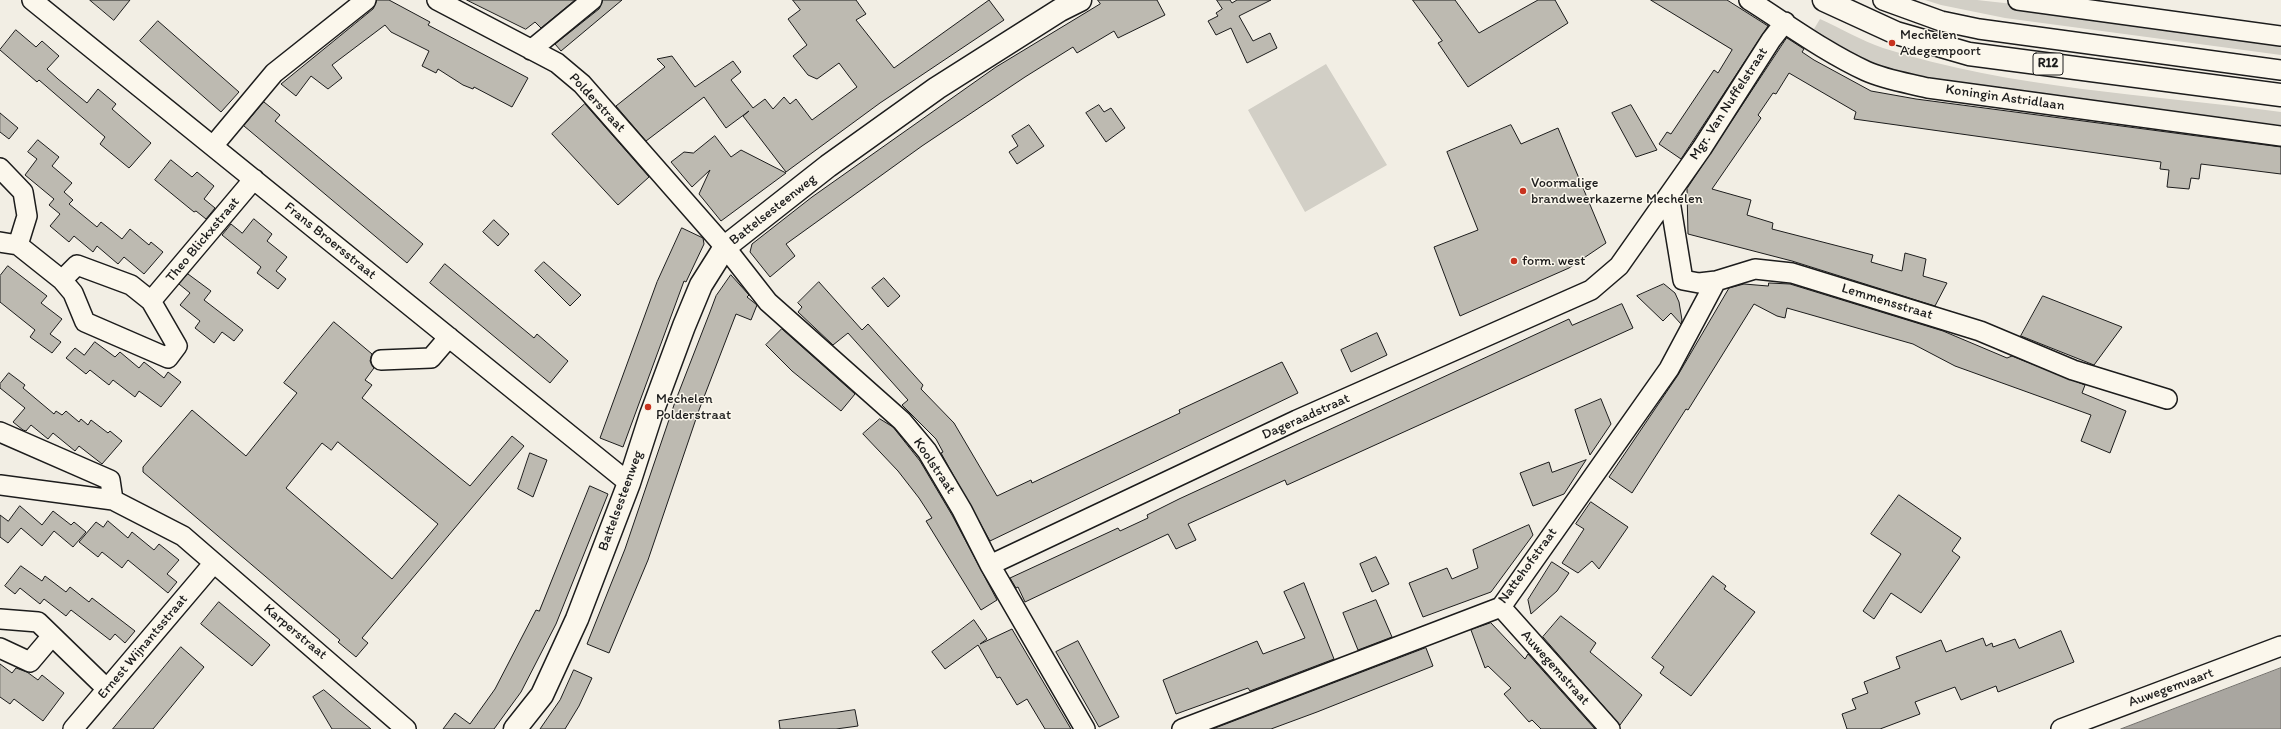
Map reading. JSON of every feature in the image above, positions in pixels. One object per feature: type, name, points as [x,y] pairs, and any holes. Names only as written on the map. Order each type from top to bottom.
[{"type":"main road","name":"Battelsesteenweg","points":[[515,729],[542,695],[577,619],[629,483],[651,415],[684,326],[701,285],[725,247],[828,166],[938,88],[1060,10],[1080,0]]},
{"type":"main road","name":"R12","points":[[1833,1],[1896,33],[1969,54],[2281,95]]},
{"type":"street","name":"Frans Broersstraat","points":[[32,0],[629,483]]},
{"type":"street","points":[[213,146],[274,73],[366,0]]},
{"type":"street","name":"Polderstraat","points":[[437,0],[557,63],[582,84],[725,247]]},
{"type":"street","points":[[531,50],[592,0]]},
{"type":"street","name":"Koningin Astridlaan","points":[[1749,0],[1867,71],[1928,88],[2281,136]]},
{"type":"street","name":"R12","points":[[1883,0],[1941,21],[1979,29],[2281,70]]},
{"type":"street","points":[[2018,0],[2281,36]]},
{"type":"street","name":"Mgr. Van Nuffelstraat","points":[[1619,266],[1669,195],[1785,22]]},
{"type":"street","points":[[0,168],[23,192],[27,216],[9,243],[62,280],[73,293],[86,322],[168,358],[177,346],[151,301],[131,285],[77,265],[62,280]]},
{"type":"street","name":"Theo Blickxstraat","points":[[151,301],[254,180]]},
{"type":"street","name":"Lemmensstraat","points":[[1669,195],[1683,280],[1699,283],[1716,281],[1755,269],[1792,273],[1980,331],[2073,370],[2167,399]]},
{"type":"street","name":"Koolstraat","points":[[725,247],[768,302],[902,421],[927,450],[962,510],[990,565],[1085,729]]},
{"type":"street","name":"Dageraadstraat","points":[[990,565],[1297,420],[1591,290],[1619,266]]},
{"type":"street","name":"Nattehofstraat","points":[[1182,729],[1501,606],[1668,369],[1716,281]]},
{"type":"street","points":[[381,360],[431,358],[449,337]]},
{"type":"street","points":[[0,432],[110,480],[114,500],[0,485]]},
{"type":"street","name":"Karperstraat","points":[[114,500],[183,536],[213,564],[348,677],[406,729]]},
{"type":"street","name":"Ernest Wijnantsstraat","points":[[72,729],[107,690],[213,564]]},
{"type":"street","name":"Auwegemstraat","points":[[1501,606],[1610,729]]},
{"type":"street","points":[[0,619],[38,622],[107,690]]},
{"type":"street","points":[[0,648],[30,662],[52,636]]},
{"type":"street","name":"Auwegemvaart","points":[[2060,729],[2281,646]]},
{"type":"shaded area","points":[[1925,0],[1977,0],[2013,4],[2281,44],[2281,55],[2005,18],[1941,5]]},
{"type":"shaded area","points":[[1820,19],[1875,45],[1931,62],[2030,82],[2281,112],[2281,125],[1940,81],[1887,69],[1852,53],[1814,29]]},
{"type":"shaded area","points":[[1326,64],[1387,165],[1305,212],[1248,110]]},
{"type":"shaded area","points":[[2281,668],[2281,729],[2121,729]]},
{"type":"building","points":[[90,0],[130,0],[114,20]]},
{"type":"building","points":[[377,0],[389,0],[430,22],[428,25],[528,78],[512,107],[474,87],[473,89],[463,85],[438,69],[436,73],[422,66],[429,51],[391,32],[385,25],[332,65],[342,78],[328,89],[311,76],[296,96],[281,84],[373,9]]},
{"type":"building","points":[[467,0],[575,0],[541,28],[535,22],[526,29]]},
{"type":"building","points":[[603,0],[622,0],[561,51],[555,44],[599,9]]},
{"type":"building","points":[[793,0],[856,0],[866,14],[856,20],[894,68],[989,0],[1004,20],[880,103],[786,172],[743,116],[749,111],[726,128],[704,97],[646,141],[616,106],[665,67],[657,59],[672,56],[695,87],[733,61],[741,72],[731,80],[753,108],[765,99],[773,109],[784,97],[790,104],[796,99],[812,120],[857,87],[839,63],[817,79],[808,75],[793,56],[807,45],[788,19],[800,10]]},
{"type":"building","points":[[1098,0],[1157,0],[1165,15],[1118,38],[1114,31],[1077,53],[1073,47],[1025,77],[922,146],[786,244],[795,256],[770,277],[750,252],[752,244],[812,197],[996,67],[1100,4]]},
{"type":"building","points":[[1217,0],[1230,0],[1232,3],[1237,0],[1271,0],[1239,16],[1253,41],[1270,33],[1277,48],[1247,63],[1231,28],[1216,35],[1208,21],[1218,16],[1216,13],[1222,9]]},
{"type":"building","points":[[1413,0],[1455,0],[1479,33],[1538,0],[1555,0],[1568,23],[1468,87],[1438,43],[1442,41]]},
{"type":"building","points":[[1651,0],[1727,0],[1768,26],[1681,159],[1659,144],[1667,132],[1671,134],[1714,70],[1718,73],[1732,50]]},
{"type":"building","points":[[158,21],[239,92],[221,112],[140,41]]},
{"type":"building","points":[[16,30],[36,47],[42,41],[59,56],[47,69],[58,79],[87,103],[98,89],[116,104],[112,109],[151,143],[129,168],[100,144],[105,137],[39,80],[37,82],[0,50]]},
{"type":"building","points":[[1787,38],[1804,49],[1802,52],[1814,60],[1871,91],[1916,99],[2281,147],[2281,174],[2201,164],[2199,179],[2191,178],[2189,189],[2167,187],[2169,170],[2160,169],[2161,162],[1854,119],[1856,112],[1789,73],[1776,94],[1773,93],[1758,115],[1761,118],[1712,189],[1751,200],[1747,215],[1773,223],[1772,229],[1873,255],[1871,262],[1902,271],[1905,253],[1926,259],[1923,276],[1947,283],[1935,306],[1792,261],[1688,234],[1687,189]]},
{"type":"building","points":[[264,102],[280,115],[275,121],[423,244],[407,263],[244,126]]},
{"type":"building","points":[[585,104],[649,177],[618,205],[552,134]]},
{"type":"building","points":[[1099,105],[1104,112],[1111,108],[1125,128],[1106,142],[1086,113]]},
{"type":"building","points":[[1631,105],[1657,150],[1636,157],[1612,113]]},
{"type":"building","points":[[0,113],[18,128],[9,139],[0,132]]},
{"type":"building","points":[[1029,125],[1044,146],[1017,164],[1009,152],[1018,146],[1012,136]]},
{"type":"building","name":"Voormalige brandweerkazerne Mechelen","points":[[1511,125],[1521,144],[1558,128],[1606,243],[1569,268],[1460,316],[1434,247],[1478,230],[1447,152]]},
{"type":"building","points":[[715,136],[731,157],[741,150],[786,173],[721,221],[699,194],[710,170],[692,187],[671,162],[684,152],[693,153]]},
{"type":"building","points":[[38,140],[59,157],[52,166],[72,183],[64,192],[73,200],[69,204],[97,227],[101,222],[122,239],[130,229],[149,245],[151,242],[163,252],[144,274],[124,257],[118,264],[97,246],[93,252],[74,236],[69,242],[50,226],[60,214],[49,205],[54,199],[25,175],[37,159],[28,152]]},
{"type":"building","points":[[171,160],[192,177],[197,172],[214,186],[204,199],[215,208],[206,219],[196,211],[194,212],[155,180]]},
{"type":"building","points":[[254,219],[272,234],[267,241],[287,257],[276,271],[286,279],[278,289],[257,273],[261,267],[222,235],[231,224],[242,233]]},
{"type":"building","points":[[494,220],[509,234],[498,246],[483,232]]},
{"type":"building","points":[[682,228],[703,238],[704,244],[686,282],[684,281],[623,447],[600,438],[657,282]]},
{"type":"building","points":[[544,262],[581,295],[570,306],[535,271]]},
{"type":"building","points":[[445,264],[534,338],[537,334],[568,361],[550,383],[430,283]]},
{"type":"building","points":[[8,266],[47,296],[41,303],[62,319],[50,334],[61,342],[52,353],[30,337],[35,330],[0,302],[0,276]]},
{"type":"building","points":[[188,274],[211,291],[204,300],[243,330],[234,341],[222,332],[214,343],[195,328],[200,321],[180,305],[190,293],[179,284]]},
{"type":"building","points":[[731,275],[749,295],[747,297],[757,305],[751,320],[736,314],[699,410],[648,560],[609,653],[587,644],[625,549],[675,402],[716,296]]},
{"type":"building","points":[[884,278],[900,296],[888,307],[872,288]]},
{"type":"building","points":[[819,282],[862,330],[868,324],[923,385],[921,389],[954,423],[997,496],[1031,480],[1032,483],[1180,413],[1179,410],[1282,362],[1298,393],[990,541],[941,453],[943,452],[936,439],[902,405],[908,400],[848,333],[833,345],[798,312],[802,307],[798,303]]},
{"type":"building","points":[[1769,283],[1790,284],[1943,331],[2007,358],[2012,356],[2085,385],[2082,393],[2126,411],[2110,453],[2081,441],[2091,415],[1955,366],[1913,344],[1787,308],[1785,318],[1777,316],[1754,304],[1688,410],[1686,409],[1632,493],[1609,477],[1678,375],[1729,288],[1744,284],[1768,286]]},
{"type":"building","points":[[1664,284],[1675,293],[1679,302],[1682,320],[1681,324],[1671,313],[1663,321],[1637,296]]},
{"type":"building","points":[[2043,296],[2122,327],[2094,365],[2021,336]]},
{"type":"building","points":[[1622,304],[1633,328],[1287,485],[1285,480],[1188,524],[1196,540],[1176,549],[1168,534],[1025,602],[1018,587],[1016,588],[1010,578],[1118,528],[1120,531],[1148,518],[1147,515],[1179,499],[1569,319],[1572,325]]},
{"type":"building","points":[[334,322],[372,354],[370,361],[374,368],[365,380],[372,385],[362,398],[470,486],[512,436],[524,446],[362,638],[368,643],[356,657],[338,642],[340,640],[143,472],[143,467],[192,410],[246,456],[297,393],[284,383]],"holes":[[[338,442],[438,524],[392,579],[286,488],[322,443],[331,450]]]},
{"type":"building","points":[[782,329],[855,394],[841,411],[792,371],[766,345]]},
{"type":"building","points":[[1377,333],[1387,355],[1351,372],[1341,350]]},
{"type":"building","points":[[95,342],[115,357],[120,352],[139,368],[144,362],[164,378],[168,372],[181,382],[161,407],[139,391],[135,397],[113,380],[109,385],[90,370],[86,374],[66,358],[75,348],[84,355]]},
{"type":"building","points":[[9,373],[25,385],[23,388],[54,414],[56,411],[62,415],[66,411],[79,422],[81,419],[88,425],[91,420],[108,433],[110,431],[122,441],[102,464],[79,446],[75,451],[53,433],[48,439],[31,425],[26,431],[23,430],[13,422],[25,408],[0,388],[0,384]]},
{"type":"building","points":[[1601,399],[1611,424],[1590,455],[1575,410]]},
{"type":"building","points":[[880,419],[893,427],[920,461],[952,515],[997,600],[981,610],[926,521],[932,518],[919,498],[898,471],[863,434]]},
{"type":"building","points":[[530,453],[547,460],[533,497],[518,489]]},
{"type":"building","points":[[1586,460],[1564,494],[1533,506],[1520,473],[1549,462],[1552,472]]},
{"type":"building","points":[[590,486],[608,494],[556,624],[521,692],[494,729],[443,729],[455,713],[470,724],[495,689],[536,610],[539,611]]},
{"type":"building","points":[[1899,495],[1961,538],[1952,551],[1960,557],[1921,613],[1891,593],[1874,619],[1863,611],[1901,554],[1871,534]]},
{"type":"building","points":[[1591,502],[1628,527],[1599,569],[1592,561],[1578,573],[1562,563],[1584,529],[1576,524]]},
{"type":"building","points":[[20,506],[42,525],[53,511],[71,525],[74,522],[86,532],[73,547],[54,531],[42,546],[21,528],[8,543],[0,537],[0,515],[8,521]]},
{"type":"building","points":[[108,521],[128,538],[132,532],[154,550],[159,544],[179,560],[167,574],[177,582],[168,593],[128,560],[122,568],[102,552],[98,557],[79,542],[96,522],[103,527]]},
{"type":"building","points":[[1529,525],[1533,535],[1491,592],[1423,617],[1409,583],[1447,568],[1452,579],[1478,568],[1473,550]]},
{"type":"building","points":[[1376,557],[1389,584],[1372,592],[1360,564]]},
{"type":"building","points":[[1552,562],[1569,573],[1557,591],[1531,614],[1528,600]]},
{"type":"building","points":[[21,566],[42,581],[45,576],[66,592],[70,587],[89,602],[92,598],[135,631],[125,643],[115,634],[110,640],[71,610],[66,616],[44,599],[40,604],[20,588],[15,594],[5,586]]},
{"type":"building","points":[[1713,576],[1726,586],[1724,589],[1755,612],[1691,696],[1660,673],[1664,667],[1652,658]]},
{"type":"building","points":[[1304,583],[1334,659],[1250,691],[1248,688],[1176,714],[1163,680],[1257,641],[1263,654],[1305,638],[1284,592]]},
{"type":"building","points":[[1376,600],[1392,637],[1358,650],[1343,613]]},
{"type":"building","points":[[219,602],[270,645],[252,666],[201,624]]},
{"type":"building","points":[[1561,616],[1596,643],[1590,652],[1642,695],[1620,725],[1543,637]]},
{"type":"building","points":[[974,620],[987,639],[980,644],[1012,629],[1071,729],[1045,729],[1027,699],[1017,705],[1000,677],[997,678],[978,645],[945,669],[932,652]]},
{"type":"building","points":[[1491,623],[1525,659],[1528,654],[1595,729],[1541,729],[1532,720],[1529,722],[1504,694],[1511,688],[1488,666],[1485,668],[1471,630]]},
{"type":"building","points":[[2061,631],[2074,662],[1998,692],[1996,686],[1961,700],[1955,687],[1915,702],[1920,714],[1880,729],[1847,729],[1842,714],[1856,709],[1852,699],[1868,693],[1864,682],[1900,668],[1896,657],[1941,640],[1946,652],[1983,638],[1986,646],[1992,643],[1993,647],[2015,639],[2019,648]]},
{"type":"building","points":[[1078,641],[1119,717],[1099,727],[1056,652]]},
{"type":"building","points":[[181,647],[204,667],[153,729],[113,729]]},
{"type":"building","points":[[1426,648],[1433,666],[1317,712],[1271,729],[1213,729]]},
{"type":"building","points":[[0,664],[12,673],[16,668],[27,672],[38,680],[42,675],[64,693],[43,721],[14,699],[10,704],[0,697]]},
{"type":"building","points":[[574,670],[592,678],[579,706],[565,729],[540,729],[560,700]]},
{"type":"building","points":[[324,690],[371,729],[332,729],[313,697]]},
{"type":"building","points":[[855,710],[858,726],[836,729],[780,729],[779,721]]},
{"type":"place","name":"Mechelen Adegempoort","points":[[1892,43]]},
{"type":"place","name":"Voormalige brandweerkazerne Mechelen","points":[[1523,191]]},
{"type":"place","name":"form. west","points":[[1514,261]]},
{"type":"place","name":"Mechelen Polderstraat","points":[[648,407]]}]
